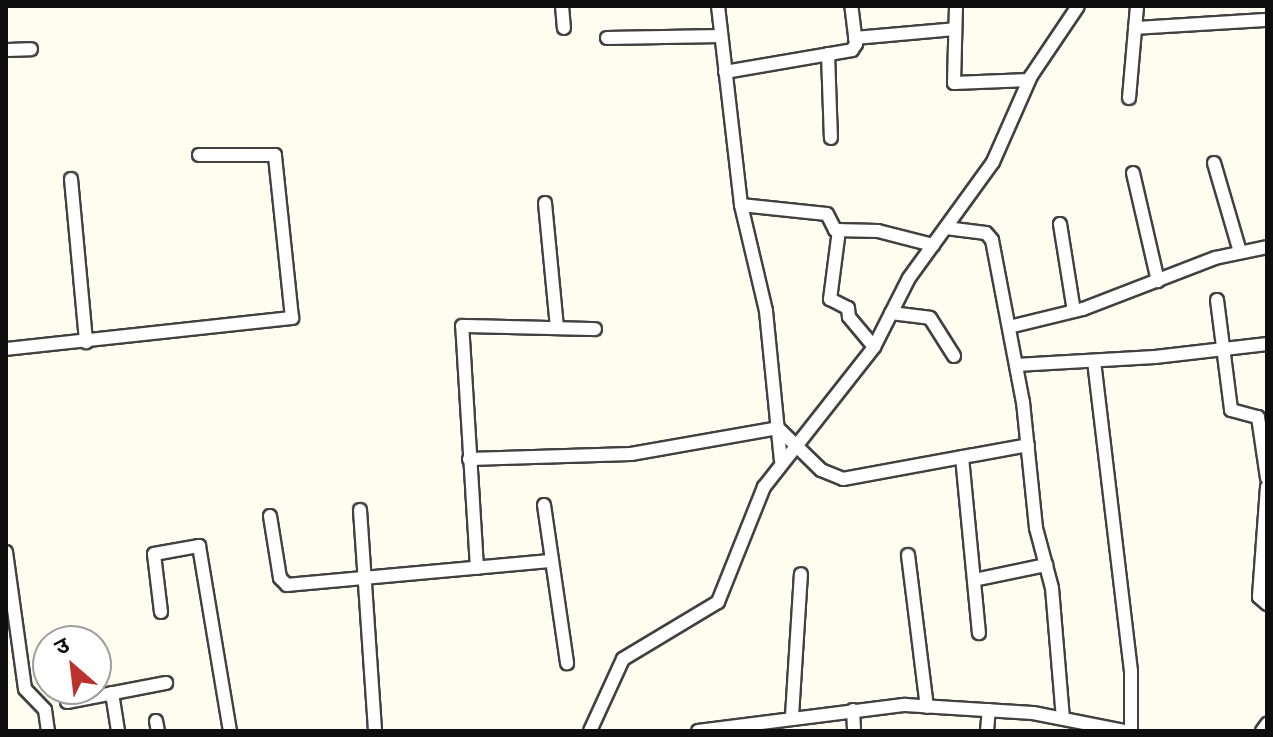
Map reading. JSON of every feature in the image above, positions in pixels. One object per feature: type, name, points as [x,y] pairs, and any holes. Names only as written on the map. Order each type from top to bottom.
[{"type":"street","points":[[562,6],[564,28]]},
{"type":"street","points":[[718,6],[741,205],[766,311],[781,460]]},
{"type":"street","points":[[725,72],[852,50],[855,38],[851,6]]},
{"type":"street","points":[[956,6],[954,83],[1029,80]]},
{"type":"street","points":[[590,731],[623,659],[718,602],[747,521],[781,460],[874,347],[933,245],[993,162],[1029,80],[1078,6]]},
{"type":"street","points":[[1129,98],[1137,6]]},
{"type":"street","points":[[1135,28],[1267,20]]},
{"type":"street","points":[[855,38],[955,29]]},
{"type":"street","points":[[607,38],[721,36]]},
{"type":"street","points":[[6,50],[31,49]]},
{"type":"street","points":[[828,54],[831,138]]},
{"type":"street","points":[[6,349],[292,318],[275,155],[199,155]]},
{"type":"street","points":[[1214,163],[1240,252]]},
{"type":"street","points":[[1133,173],[1158,281]]},
{"type":"street","points":[[71,179],[86,342]]},
{"type":"street","points":[[545,203],[557,327]]},
{"type":"street","points":[[741,205],[827,214],[832,229],[878,231],[933,245]]},
{"type":"street","points":[[1060,224],[1074,311]]},
{"type":"street","points":[[946,228],[990,235],[1016,365],[1046,565],[1063,719]]},
{"type":"street","points":[[839,230],[830,299],[848,308],[850,319],[874,347]]},
{"type":"street","points":[[1009,327],[1074,311],[1240,252],[1267,247]]},
{"type":"street","points":[[1217,300],[1231,410],[1258,417],[1267,478]]},
{"type":"street","points":[[891,313],[930,318],[954,356]]},
{"type":"street","points":[[477,568],[462,326],[595,329]]},
{"type":"street","points":[[1016,365],[1094,361],[1267,344]]},
{"type":"street","points":[[698,731],[792,716],[927,707],[989,710],[1128,731],[1131,671],[1094,361]]},
{"type":"street","points":[[778,428],[821,470],[843,479],[1028,445]]},
{"type":"street","points":[[469,459],[631,454],[778,428]]},
{"type":"street","points":[[962,457],[979,633]]},
{"type":"street","points":[[1267,487],[1259,597],[1267,604]]},
{"type":"street","points":[[544,505],[567,663]]},
{"type":"street","points":[[360,510],[375,731]]},
{"type":"street","points":[[270,516],[283,583],[552,561]]},
{"type":"street","points":[[161,612],[154,554],[199,546],[230,731]]},
{"type":"street","points":[[6,552],[25,689],[45,710],[48,731]]},
{"type":"street","points":[[908,555],[927,707]]},
{"type":"street","points":[[974,580],[1046,565]]},
{"type":"street","points":[[792,716],[801,574]]},
{"type":"street","points":[[118,731],[112,693],[166,683]]},
{"type":"street","points":[[853,710],[854,731]]},
{"type":"street","points":[[987,731],[989,710]]},
{"type":"street","points":[[1262,731],[1267,724]]}]
